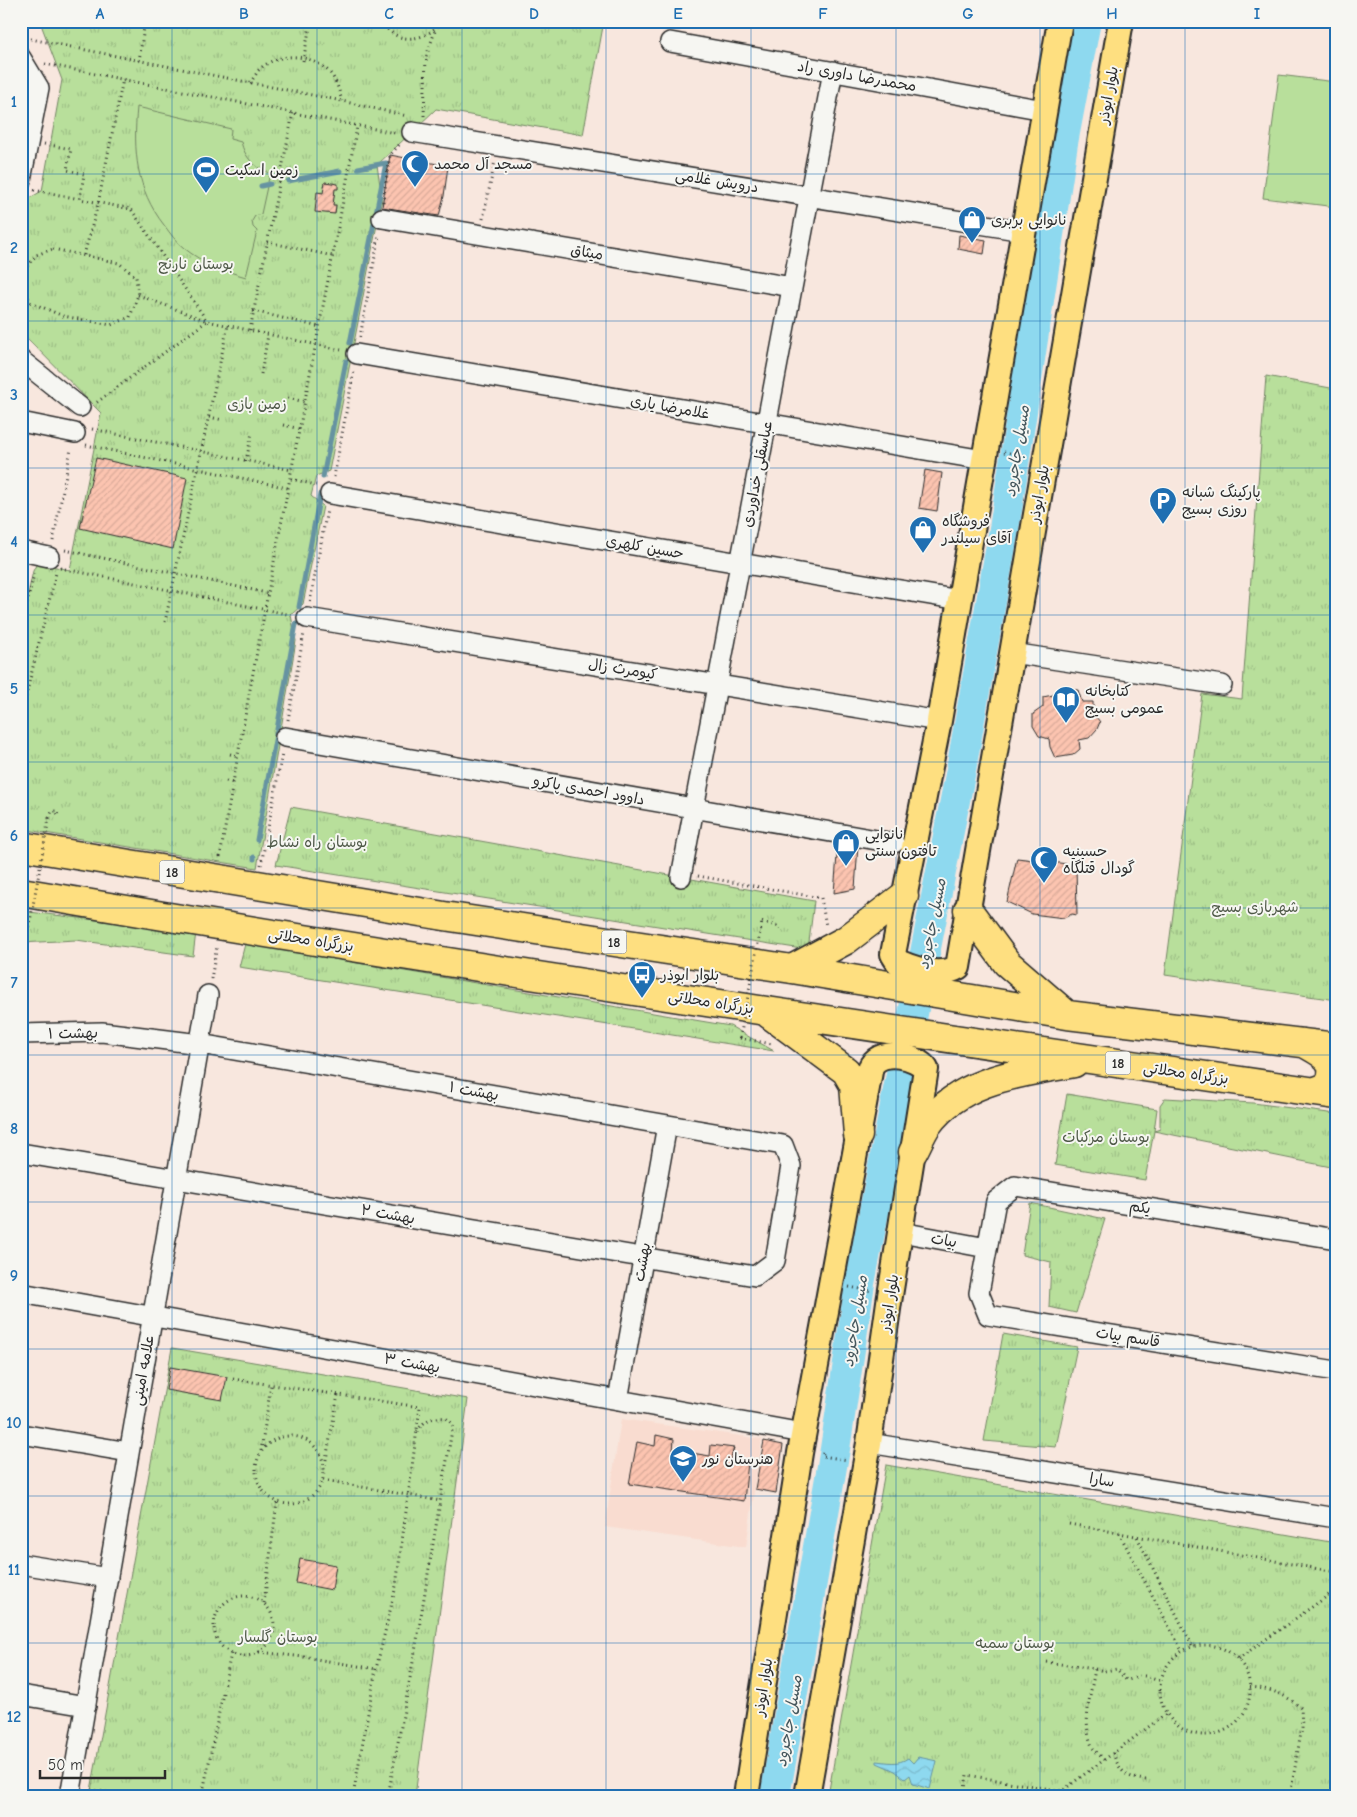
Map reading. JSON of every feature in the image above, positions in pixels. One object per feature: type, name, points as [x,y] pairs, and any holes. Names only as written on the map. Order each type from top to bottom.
[{"type":"highway","name":"18","points":[[21,846],[444,916],[792,968],[922,973],[1067,1015],[1304,1043]]},
{"type":"highway","name":"بزرگراه محلاتی","points":[[21,892],[433,959],[911,1033],[1324,1094]]},
{"type":"highway","points":[[317,941],[335,932],[341,920],[340,912],[323,896]]},
{"type":"highway","points":[[792,968],[846,940],[904,896]]},
{"type":"highway","points":[[968,910],[1007,963],[1067,1015]]},
{"type":"highway","points":[[433,959],[423,950],[413,946],[410,941],[409,932],[413,926],[444,916]]},
{"type":"highway","points":[[763,1010],[846,1071],[854,1085],[858,1135]]},
{"type":"highway","points":[[1304,1043],[1336,1047]]},
{"type":"highway","points":[[1304,1043],[1325,1055],[1332,1064],[1333,1075],[1324,1094]]},
{"type":"highway","points":[[913,1152],[927,1125],[941,1109],[969,1089],[1001,1078],[1093,1059]]},
{"type":"main road","points":[[922,973],[904,896],[960,600],[990,455],[1023,231],[1060,21]]},
{"type":"main road","name":"بلوار ابوذر","points":[[922,973],[968,910],[1121,21]]},
{"type":"main road","name":"بلوار ابوذر","points":[[746,1796],[803,1433],[872,1065],[877,1060],[893,1055],[904,1056],[918,1060],[926,1069],[869,1443],[807,1796]]},
{"type":"street","name":"محمدرضا داوری راد","points":[[670,42],[1044,110]]},
{"type":"street","points":[[22,59],[39,88],[25,141],[25,185]]},
{"type":"street","name":"عباسقلی خداوردی","points":[[682,875],[833,71]]},
{"type":"street","name":"درویش غلامی","points":[[413,126],[498,146],[1023,231]]},
{"type":"street","name":"میثاق","points":[[382,218],[792,287]]},
{"type":"street","name":"غلامرضا یاری","points":[[357,354],[766,423],[990,455]]},
{"type":"street","points":[[21,360],[80,407]]},
{"type":"street","points":[[21,422],[74,438]]},
{"type":"street","name":"حسین کلهری","points":[[327,490],[960,600]]},
{"type":"street","points":[[21,551],[50,552]]},
{"type":"street","name":"کیومرث زال","points":[[307,618],[938,721]]},
{"type":"street","points":[[1012,653],[1222,685]]},
{"type":"street","name":"داوود احمدی پاکرو","points":[[285,737],[894,843]]},
{"type":"street","name":"علامه امینی","points":[[70,1796],[208,995]]},
{"type":"street","name":"بهشت ۱","points":[[21,1034],[102,1032],[200,1044],[783,1145],[791,1166],[775,1261],[755,1276]]},
{"type":"street","name":"بهشت","points":[[618,1400],[667,1125]]},
{"type":"street","name":"بهشت ۲","points":[[21,1152],[755,1276]]},
{"type":"street","name":"یکم","points":[[987,1248],[996,1201],[1015,1186],[1336,1239]]},
{"type":"street","name":"بیات","points":[[901,1232],[987,1248]]},
{"type":"street","name":"قاسم بیات","points":[[987,1248],[979,1293],[988,1314],[1336,1371]]},
{"type":"street","name":"بهشت ۳","points":[[21,1293],[803,1433]]},
{"type":"street","points":[[21,1434],[130,1452]]},
{"type":"street","name":"سارا","points":[[869,1443],[1336,1518]]},
{"type":"street","points":[[21,1564],[108,1578]]},
{"type":"street","points":[[21,1695],[86,1706]]},
{"type":"path","points":[[139,60],[145,21]]},
{"type":"path","points":[[303,59],[311,21]]},
{"type":"path","points":[[382,21],[393,33],[403,38],[414,39],[435,31]]},
{"type":"path","points":[[413,126],[426,57],[435,31],[442,21]]},
{"type":"path","points":[[21,37],[342,101],[413,126]]},
{"type":"path","points":[[250,83],[259,70],[272,61],[287,57],[303,59],[318,63],[330,73],[338,86],[342,101]]},
{"type":"path","points":[[22,59],[357,126],[413,126]]},
{"type":"path","points":[[84,255],[98,204],[123,79]]},
{"type":"path","points":[[250,330],[293,113]]},
{"type":"path","points":[[217,879],[264,609],[317,345],[357,126]]},
{"type":"path","points":[[25,141],[71,149],[67,170],[84,174],[80,200]]},
{"type":"path","points":[[480,234],[498,146]]},
{"type":"path","points":[[25,185],[80,200],[131,209],[207,321]]},
{"type":"path","points":[[267,242],[333,256]]},
{"type":"path","points":[[53,249],[84,255],[119,264],[136,277],[138,295],[130,317],[111,325],[63,316],[30,302],[24,286],[22,271],[36,255],[53,249]]},
{"type":"path","points":[[138,295],[207,321],[357,354]]},
{"type":"path","points":[[254,311],[320,327]]},
{"type":"path","points":[[80,407],[79,416],[207,321]]},
{"type":"path","points":[[166,622],[228,325]]},
{"type":"path","points":[[261,374],[268,335]]},
{"type":"path","points":[[288,398],[305,402]]},
{"type":"path","points":[[209,417],[223,420]]},
{"type":"path","points":[[283,425],[300,429]]},
{"type":"path","points":[[21,628],[37,563],[47,565],[76,426],[292,470]]},
{"type":"path","points":[[246,461],[252,433]]},
{"type":"path","points":[[74,438],[198,469],[288,488]]},
{"type":"path","points":[[990,455],[1030,456]]},
{"type":"path","points":[[290,479],[327,490]]},
{"type":"path","points":[[50,552],[176,574],[267,593]]},
{"type":"path","points":[[21,716],[57,567],[307,618]]},
{"type":"path","points":[[246,670],[253,671]]},
{"type":"path","points":[[242,698],[248,699]]},
{"type":"path","points":[[237,725],[243,727]]},
{"type":"path","points":[[230,754],[238,756]]},
{"type":"path","points":[[226,781],[233,783]]},
{"type":"path","points":[[21,927],[25,929],[29,927],[49,818],[52,811],[57,811],[58,817]]},
{"type":"path","points":[[682,875],[821,898],[827,929]]},
{"type":"path","points":[[775,1044],[740,1038],[762,922],[780,927],[779,931]]},
{"type":"path","points":[[208,995],[217,945]]},
{"type":"path","points":[[849,1286],[870,1291]]},
{"type":"path","points":[[233,1379],[420,1407],[396,1586],[376,1669],[353,1796]]},
{"type":"path","points":[[271,1385],[261,1451],[256,1465],[256,1477],[260,1487],[267,1496],[277,1502],[288,1504],[300,1503],[310,1498],[318,1490],[323,1480],[338,1395]]},
{"type":"path","points":[[388,1796],[453,1424],[446,1418],[436,1417],[424,1421],[416,1432]]},
{"type":"path","points":[[261,1451],[275,1439],[286,1435],[297,1436],[308,1440],[317,1448],[322,1457],[324,1469]]},
{"type":"path","points":[[822,1454],[846,1460]]},
{"type":"path","points":[[323,1480],[441,1501]]},
{"type":"path","points":[[264,1603],[277,1502]]},
{"type":"path","points":[[1069,1524],[1336,1572]]},
{"type":"path","points":[[1119,1533],[1182,1651]]},
{"type":"path","points":[[1137,1536],[1193,1647]]},
{"type":"path","points":[[1238,1659],[1336,1590]]},
{"type":"path","points":[[245,1595],[256,1598],[264,1603],[274,1620],[272,1638],[259,1652],[240,1656],[231,1653],[222,1647],[217,1638],[214,1629],[214,1618],[226,1602],[235,1597],[245,1595]]},
{"type":"path","points":[[1210,1645],[1225,1650],[1238,1659],[1247,1672],[1250,1687],[1249,1703],[1242,1717],[1231,1728],[1217,1734],[1202,1736],[1188,1733],[1175,1725],[1166,1714],[1160,1701],[1159,1686],[1163,1672],[1171,1660],[1182,1651],[1193,1647],[1210,1645]]},
{"type":"path","points":[[259,1652],[304,1657],[376,1669]]},
{"type":"path","points":[[203,1792],[231,1653]]},
{"type":"path","points":[[1046,1662],[1104,1670],[1117,1669],[1126,1680],[1148,1676],[1153,1680],[1161,1680]]},
{"type":"path","points":[[1095,1669],[1088,1704],[1088,1726],[1094,1748],[1104,1760]]},
{"type":"path","points":[[1250,1687],[1264,1688],[1288,1697],[1301,1708],[1302,1726],[1290,1796]]},
{"type":"path","points":[[964,1796],[967,1775],[1062,1791],[1166,1714]]},
{"type":"path","points":[[1113,1753],[1118,1767],[1131,1779],[1146,1780]]},
{"type":"path","points":[[92,1790],[133,1796]]},
{"type":"path","points":[[186,1796],[192,1792],[203,1792],[214,1796]]},
{"type":"shaded area","name":"هنرستان نور","points":[[621,1419],[762,1439],[746,1547],[605,1527]]},
{"type":"green space","name":"بوستان نارنج","points":[[43,21],[604,21],[583,135],[436,109],[377,165],[382,199],[329,471],[316,476],[311,496],[323,506],[303,604],[291,615],[296,641],[257,868],[21,829],[21,617],[23,617],[33,571],[37,563],[70,570],[101,413],[21,332],[21,203],[42,191],[62,80],[42,27]]},
{"type":"green space","points":[[1279,75],[1336,82],[1336,207],[1263,198]]},
{"type":"green space","name":"زمین اسکیت","points":[[137,107],[231,129],[230,139],[241,142],[251,162],[270,173],[261,214],[255,216],[252,221],[253,227],[257,231],[246,277],[214,266],[181,246],[155,211],[147,198],[138,169],[136,154]]},
{"type":"green space","name":"شهربازی بسیج","points":[[1266,376],[1336,389],[1336,1000],[1165,975],[1202,694],[1242,699]]},
{"type":"green space","name":"بوستان راه نشاط","points":[[291,807],[814,901],[808,950],[276,865]]},
{"type":"green space","points":[[21,911],[196,932],[193,956],[76,940],[21,943]]},
{"type":"green space","points":[[245,944],[730,1026],[774,1051],[239,967]]},
{"type":"green space","name":"بوستان مرکبات","points":[[1067,1094],[1157,1109],[1145,1180],[1055,1165]]},
{"type":"green space","points":[[1165,1098],[1253,1103],[1336,1114],[1336,1168],[1154,1131],[1160,1129],[1160,1105]]},
{"type":"green space","points":[[1030,1203],[1105,1219],[1076,1313],[1049,1307],[1051,1262],[1022,1255]]},
{"type":"green space","points":[[1003,1334],[1077,1347],[1056,1447],[984,1441]]},
{"type":"green space","name":"بوستان گلسار","points":[[172,1348],[468,1399],[415,1796],[90,1796]]},
{"type":"green space","name":"بوستان سمیه","points":[[886,1465],[1336,1543],[1336,1796],[828,1796]]},
{"type":"water","points":[[918,1757],[937,1761],[930,1789],[913,1784],[910,1775],[905,1779],[895,1771],[877,1763],[877,1761],[897,1762],[908,1758],[913,1763]]},
{"type":"building","name":"مسجد آل محمد","points":[[390,155],[448,166],[439,216],[382,207]]},
{"type":"building","points":[[325,182],[338,184],[338,189],[335,189],[333,205],[336,205],[335,214],[315,212],[317,192],[323,193]]},
{"type":"building","name":"نانوایی بربری","points":[[959,235],[986,240],[984,254],[958,249]]},
{"type":"building","points":[[96,458],[187,478],[173,549],[80,528]]},
{"type":"building","points":[[925,470],[942,473],[937,511],[919,508]]},
{"type":"building","name":"کتابخانه عمومی بسیج","points":[[1058,689],[1078,690],[1082,702],[1093,702],[1093,713],[1100,722],[1089,738],[1079,740],[1080,749],[1073,755],[1055,758],[1049,739],[1039,736],[1033,726],[1033,714],[1043,707],[1043,697],[1053,695]]},
{"type":"building","name":"نانوایی تافتون سنتی","points":[[838,843],[858,845],[855,889],[834,893]]},
{"type":"building","name":"حسینیه گودال قتلگاه","points":[[1017,858],[1076,865],[1077,915],[1072,914],[1064,918],[1032,914],[1007,902]]},
{"type":"building","points":[[170,1367],[227,1377],[222,1400],[166,1390]]},
{"type":"building","points":[[656,1435],[674,1439],[673,1450],[710,1456],[711,1445],[734,1448],[730,1460],[748,1462],[744,1501],[629,1484],[637,1442],[655,1446]]},
{"type":"building","points":[[764,1441],[783,1445],[776,1493],[755,1489]]},
{"type":"building","points":[[300,1559],[336,1565],[332,1590],[296,1583]]},
{"type":"waterway","name":"مسیل جاجرود","points":[[775,1796],[835,1449],[860,1283],[960,775],[1004,529],[1063,143],[1086,21]]},
{"type":"waterway","points":[[350,343],[386,163],[358,168]]},
{"type":"waterway","points":[[288,181],[340,171]]},
{"type":"waterway","points":[[261,186],[270,184]]},
{"type":"waterway","points":[[323,477],[346,361]]},
{"type":"waterway","points":[[299,607],[320,494]]},
{"type":"waterway","points":[[257,840],[296,624]]},
{"type":"place","name":"مسجد آل محمد","points":[[415,188]]},
{"type":"place","name":"زمین اسکیت","points":[[206,194]]},
{"type":"place","name":"نانوایی بربری","points":[[972,244]]},
{"type":"place","name":"پارکینگ شبانه روزی بسیج","points":[[1163,525]]},
{"type":"place","name":"فروشگاه آقای سیلندر","points":[[923,554]]},
{"type":"place","name":"کتابخانه عمومی بسیج","points":[[1066,724]]},
{"type":"place","name":"نانوایی تافتون سنتی","points":[[846,867]]},
{"type":"place","name":"حسینیه گودال قتلگاه","points":[[1044,884]]},
{"type":"place","name":"بلوار ابوذر","points":[[642,999]]},
{"type":"place","name":"هنرستان نور","points":[[683,1483]]},
{"type":"park label","name":"زمین بازی","points":[[257,404]]}]
